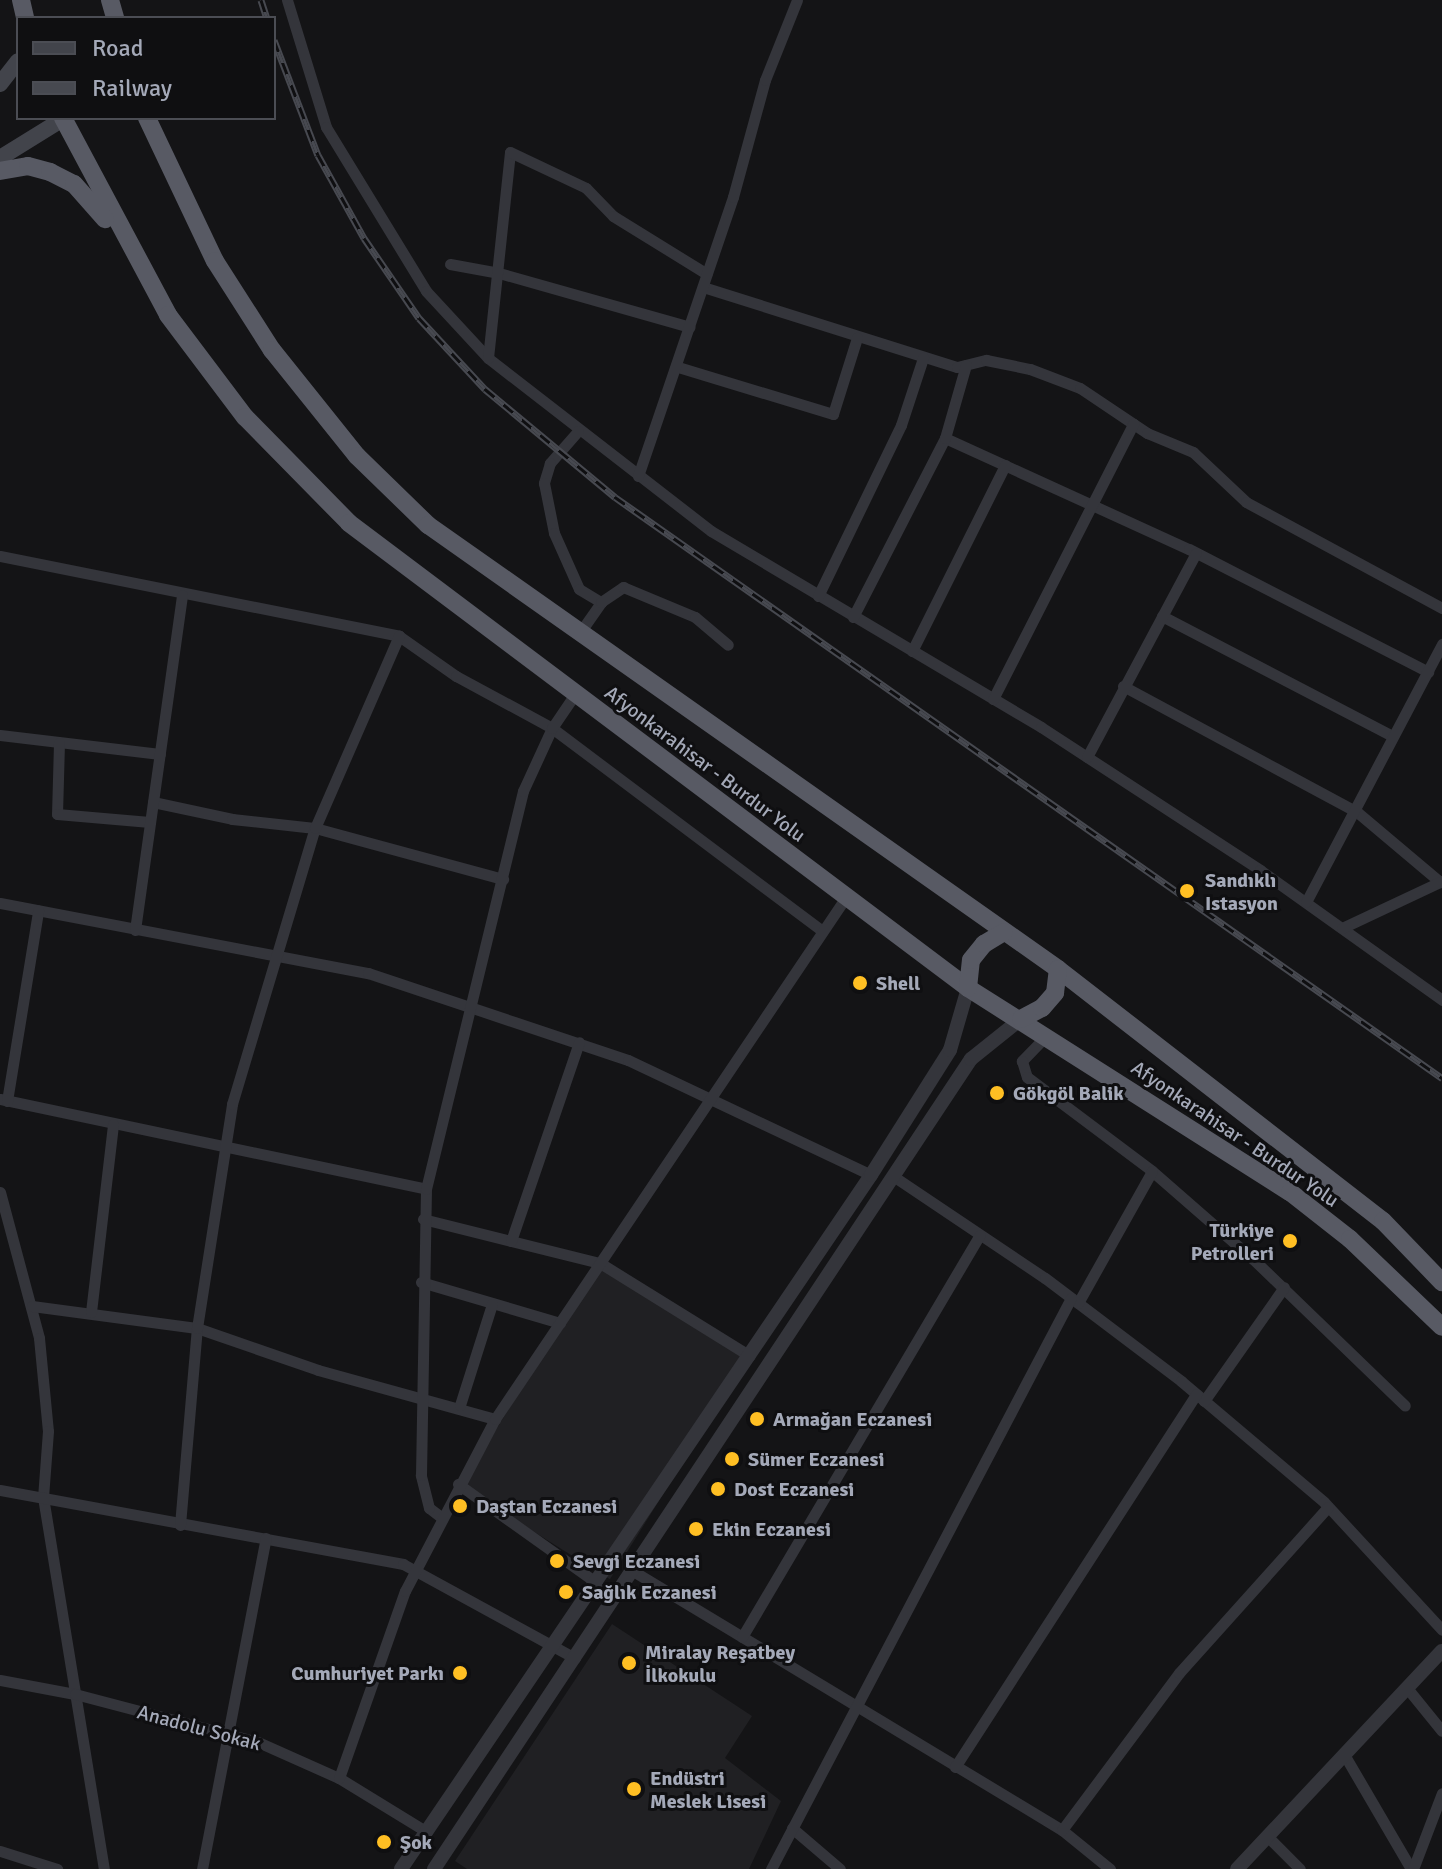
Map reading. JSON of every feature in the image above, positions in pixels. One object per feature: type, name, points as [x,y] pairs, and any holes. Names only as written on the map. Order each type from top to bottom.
[{"type":"highway","name":"Afyonkarahisar - Burdur Yolu","points":[[65,120],[122,238],[168,315],[245,417],[292,470],[399,563],[968,988],[1290,1192],[1350,1239],[1442,1327]]},
{"type":"highway","name":"Afyonkarahisar - Burdur Yolu","points":[[148,120],[215,261],[316,409],[428,525],[1058,969],[1383,1221],[1442,1282]]},
{"type":"highway","points":[[0,171],[28,166],[74,184],[122,238]]},
{"type":"highway","points":[[968,988],[971,960],[1004,932]]},
{"type":"highway","points":[[1021,1019],[1042,1008],[1055,993],[1058,969]]},
{"type":"main road","points":[[0,84],[10,64]]},
{"type":"main road","points":[[0,158],[61,120]]},
{"type":"street","points":[[287,0],[326,127],[426,291],[488,358],[578,431],[711,531],[1087,757],[1306,902],[1442,1000]]},
{"type":"street","points":[[638,476],[678,367],[765,80],[797,0]]},
{"type":"street","points":[[488,358],[510,152],[586,188],[613,216],[707,274]]},
{"type":"street","points":[[450,264],[499,273],[690,327]]},
{"type":"street","points":[[703,287],[923,358],[966,365],[986,360],[1030,369],[1080,388],[1133,424],[1193,452],[1246,502],[1442,608]]},
{"type":"street","points":[[678,367],[833,414],[857,338]]},
{"type":"street","points":[[818,596],[901,425],[923,358]]},
{"type":"street","points":[[853,617],[945,438],[966,365]]},
{"type":"street","points":[[993,699],[1094,506],[1133,424]]},
{"type":"street","points":[[578,431],[550,463],[544,483],[554,533],[579,589],[601,602]]},
{"type":"street","points":[[945,438],[1196,553],[1428,672]]},
{"type":"street","points":[[912,651],[1005,465]]},
{"type":"street","points":[[1087,757],[1196,553]]},
{"type":"street","points":[[0,556],[182,595],[399,636],[456,676],[552,728],[822,931]]},
{"type":"street","points":[[581,631],[601,602],[623,587],[695,617],[728,645]]},
{"type":"street","points":[[135,930],[182,595]]},
{"type":"street","points":[[1162,616],[1393,736]]},
{"type":"street","points":[[180,1525],[197,1328],[232,1104],[273,954],[315,828],[399,636]]},
{"type":"street","points":[[1306,902],[1357,812],[1442,644]]},
{"type":"street","points":[[1123,686],[1357,812],[1441,881],[1342,928]]},
{"type":"street","points":[[441,1517],[429,1508],[422,1492],[421,1282],[426,1189],[468,1006],[503,879],[523,791],[552,728],[575,694]]},
{"type":"street","points":[[0,735],[160,754]]},
{"type":"street","points":[[59,743],[57,814],[150,822]]},
{"type":"street","points":[[153,802],[232,819],[315,828],[503,879]]},
{"type":"street","points":[[339,1778],[405,1591],[418,1571],[458,1484],[495,1419],[846,897]]},
{"type":"street","points":[[0,903],[368,973],[628,1060],[707,1101],[871,1175]]},
{"type":"street","points":[[38,911],[4,1100],[426,1189]]},
{"type":"street","points":[[401,1869],[555,1646],[871,1175],[950,1050],[968,988]]},
{"type":"street","points":[[439,1867],[896,1178],[971,1059],[1021,1019]]},
{"type":"street","points":[[1046,1036],[1022,1061],[1027,1077],[1152,1171],[1284,1287],[1405,1406]]},
{"type":"street","points":[[511,1241],[579,1042]]},
{"type":"street","points":[[91,1312],[113,1124]]},
{"type":"street","points":[[771,1869],[855,1705],[1074,1301],[1152,1171]]},
{"type":"street","points":[[896,1178],[1074,1301],[1200,1398],[1328,1507],[1442,1630]]},
{"type":"street","points":[[0,1192],[32,1306],[48,1431],[43,1497],[104,1869]]},
{"type":"street","points":[[423,1219],[600,1263],[750,1356]]},
{"type":"street","points":[[742,1637],[980,1235]]},
{"type":"street","points":[[421,1282],[560,1323]]},
{"type":"street","points":[[955,1767],[1200,1398],[1284,1287]]},
{"type":"street","points":[[460,1405],[492,1304]]},
{"type":"street","points":[[32,1306],[197,1328],[318,1370],[460,1405],[495,1419]]},
{"type":"street","points":[[458,1484],[597,1583]]},
{"type":"street","points":[[0,1490],[180,1525],[266,1538],[418,1571],[575,1658]]},
{"type":"street","points":[[1062,1830],[1179,1673],[1328,1507]]},
{"type":"street","points":[[202,1869],[266,1538]]},
{"type":"street","points":[[633,1571],[1062,1830],[1110,1869]]},
{"type":"street","points":[[1237,1869],[1442,1651]]},
{"type":"street","name":"Anadolu Sokak","points":[[0,1680],[75,1694],[258,1742],[339,1778],[427,1832]]},
{"type":"street","points":[[1407,1688],[1442,1731]]},
{"type":"street","points":[[1345,1756],[1412,1869]]},
{"type":"street","points":[[1412,1869],[1442,1793]]},
{"type":"street","points":[[792,1828],[840,1869]]},
{"type":"street","points":[[1268,1837],[1300,1868],[1312,1869]]},
{"type":"street","points":[[0,1851],[57,1869]]},
{"type":"shaded area","points":[[600,1263],[749,1356],[610,1579],[461,1486]]},
{"type":"shaded area","name":"Endüstri Meslek Lisesi","points":[[612,1624],[752,1716],[725,1758],[781,1801],[749,1869],[467,1869],[455,1861]]},
{"type":"railway","points":[[261,0],[266,16]]},
{"type":"railway","points":[[276,45],[318,155],[364,238],[419,318],[485,389],[615,497],[1442,1078]]},
{"type":"place","name":"Sandıklı Istasyon","points":[[1187,891]]},
{"type":"place","name":"Shell","points":[[860,983]]},
{"type":"place","name":"Gökgöl Balik","points":[[997,1093]]},
{"type":"place","name":"Türkiye Petrolleri","points":[[1290,1241]]},
{"type":"place","name":"Armağan Eczanesi","points":[[757,1419]]},
{"type":"place","name":"Sümer Eczanesi","points":[[732,1459]]},
{"type":"place","name":"Dost Eczanesi","points":[[718,1489]]},
{"type":"place","name":"Daştan Eczanesi","points":[[460,1506]]},
{"type":"place","name":"Ekin Eczanesi","points":[[696,1529]]},
{"type":"place","name":"Sevgi Eczanesi","points":[[557,1561]]},
{"type":"place","name":"Sağlık Eczanesi","points":[[566,1592]]},
{"type":"place","name":"Miralay Reşatbey İlkokulu","points":[[629,1663]]},
{"type":"place","name":"Cumhuriyet Parkı","points":[[460,1673]]},
{"type":"place","name":"Endüstri Meslek Lisesi","points":[[634,1789]]},
{"type":"place","name":"Şok","points":[[384,1842]]}]
